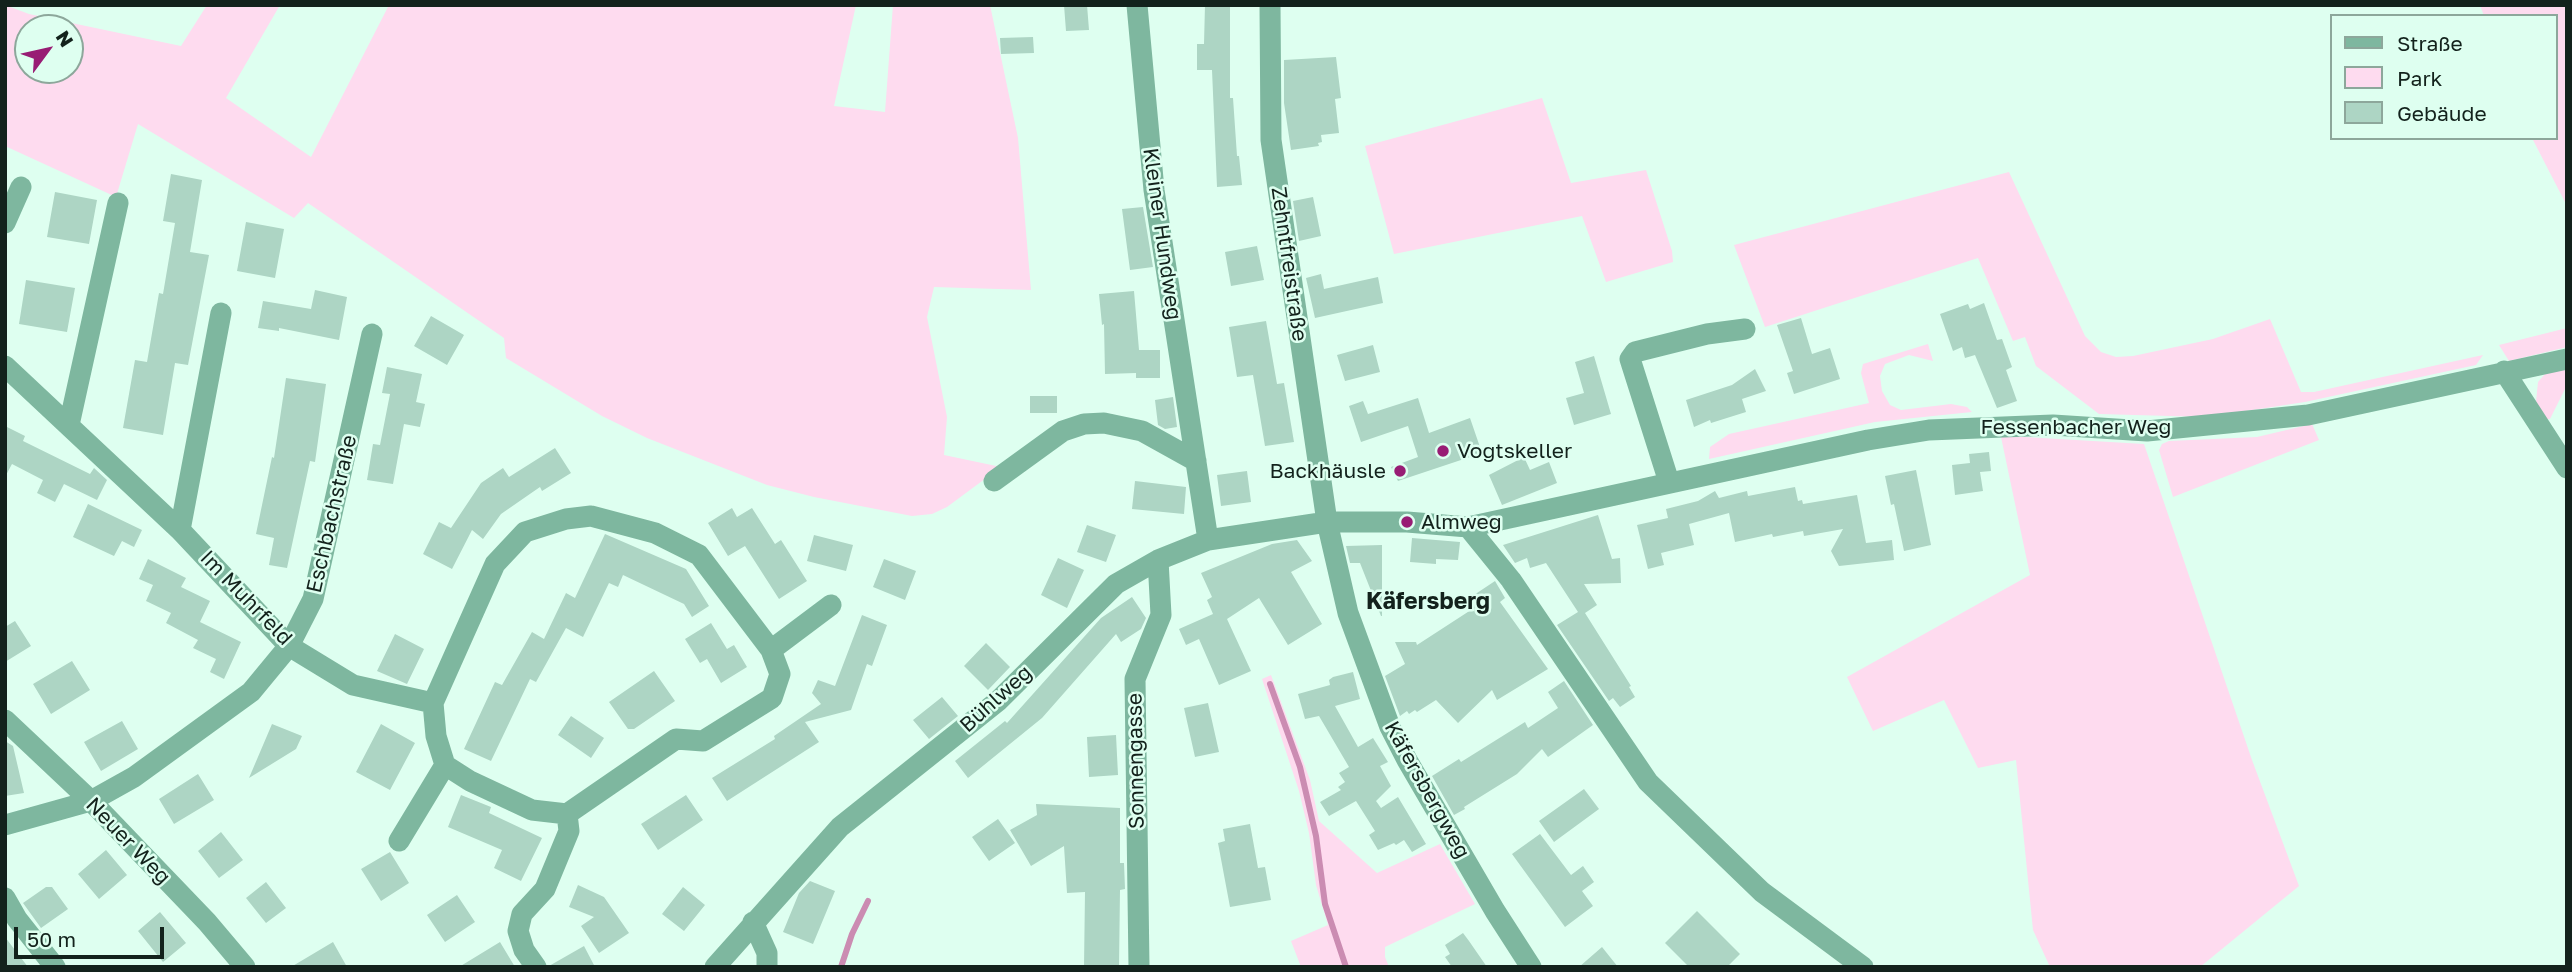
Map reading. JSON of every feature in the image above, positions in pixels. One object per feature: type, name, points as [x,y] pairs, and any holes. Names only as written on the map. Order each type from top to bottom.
[{"type":"street","name":"Kleiner Hundweg","points":[[1137,5],[1154,190],[1208,540]]},
{"type":"street","name":"Zehntfreistraße","points":[[1269,5],[1271,140],[1327,522]]},
{"type":"street","points":[[5,223],[20,187]]},
{"type":"street","points":[[69,425],[118,203]]},
{"type":"street","points":[[180,530],[221,313]]},
{"type":"street","points":[[1669,482],[1630,359],[1635,352],[1707,334],[1745,329]]},
{"type":"street","name":"Eschbachstraße","points":[[5,825],[90,801],[134,777],[251,692],[289,646],[313,599],[372,334]]},
{"type":"street","name":"Fessenbacher Weg","points":[[1327,522],[1407,522],[1468,527],[1669,482],[1928,430],[2053,425],[2147,431],[2295,416],[2567,359]]},
{"type":"street","name":"Im Muhrfeld","points":[[5,366],[180,530],[289,646],[353,685],[433,703]]},
{"type":"street","points":[[2504,371],[2567,468]]},
{"type":"street","points":[[993,481],[1063,431],[1084,424],[1104,423],[1142,431],[1196,461]]},
{"type":"street","points":[[591,516],[642,529],[699,555],[771,650],[780,674],[772,698],[703,741],[676,740],[567,814],[532,810],[470,781],[445,765],[436,736],[433,703],[495,564],[524,532],[566,519],[591,516]]},
{"type":"street","name":"Bühlweg","points":[[715,967],[840,827],[999,701],[1116,584],[1158,560],[1208,540],[1327,522]]},
{"type":"street","name":"Käfersbergweg","points":[[1327,522],[1348,613],[1390,727],[1475,876],[1531,967]]},
{"type":"street","points":[[1468,527],[1511,580],[1648,782],[1762,892],[1863,967]]},
{"type":"street","name":"Sonnengasse","points":[[1139,967],[1135,678],[1161,615],[1158,560]]},
{"type":"street","points":[[771,650],[831,605]]},
{"type":"street","name":"Neuer Weg","points":[[5,720],[90,801],[207,922],[245,967]]},
{"type":"street","points":[[400,841],[445,765]]},
{"type":"street","points":[[536,967],[524,950],[518,931],[522,914],[545,889],[569,831],[567,814]]},
{"type":"street","points":[[5,898],[50,965]]},
{"type":"street","points":[[754,922],[767,953],[767,967]]},
{"type":"green space","points":[[5,5],[29,14],[14,14],[14,84],[84,84],[84,26],[181,46],[207,5],[280,5],[226,98],[311,157],[389,5],[856,5],[834,106],[885,112],[893,5],[990,5],[1018,138],[1031,290],[934,287],[927,317],[947,417],[944,455],[1001,467],[947,507],[932,514],[912,516],[767,485],[647,438],[602,416],[506,358],[504,338],[308,203],[294,218],[138,124],[116,197],[5,146]]},
{"type":"green space","points":[[2480,5],[2567,5],[2567,206],[2533,140],[2558,140],[2558,14],[2483,14]]},
{"type":"green space","points":[[1542,98],[1571,183],[1646,170],[1672,251],[1673,262],[1606,282],[1582,216],[1394,254],[1365,146]]},
{"type":"green space","points":[[2009,172],[2085,336],[2101,352],[2116,357],[2133,356],[2213,339],[2270,319],[2301,392],[2314,392],[2483,355],[2476,365],[2305,402],[2206,417],[2099,414],[2036,366],[2025,337],[2013,341],[1978,258],[1765,327],[1734,245]]},
{"type":"green space","points":[[2567,328],[2567,347],[2509,361],[2499,345]]},
{"type":"green space","points":[[1928,344],[1933,361],[1909,355],[1885,364],[1880,376],[1882,391],[1890,405],[1901,410],[1951,404],[1967,407],[1972,412],[1875,422],[1709,459],[1710,447],[1729,434],[1869,403],[1861,373],[1863,364]]},
{"type":"green space","points":[[2567,366],[2567,385],[2550,419],[2545,419],[2536,402],[2538,382],[2545,374]]},
{"type":"green space","points":[[2312,424],[2319,440],[2173,497],[2159,450],[2162,444],[2169,441],[2257,437]]},
{"type":"green space","points":[[2001,437],[2144,444],[2252,760],[2299,886],[2200,967],[2050,967],[2033,930],[2016,760],[1978,768],[1944,700],[1873,731],[1847,677],[2030,575]]},
{"type":"green space","points":[[1271,675],[1310,780],[1319,821],[1377,873],[1440,844],[1475,904],[1385,947],[1389,967],[1301,967],[1291,941],[1328,925],[1316,885],[1309,833],[1299,791],[1262,679]]},
{"type":"building","points":[[1064,5],[1087,5],[1089,30],[1066,31]]},
{"type":"building","points":[[1205,5],[1230,5],[1230,98],[1233,98],[1242,185],[1217,187],[1212,70],[1197,70],[1197,44],[1204,44]]},
{"type":"building","points":[[1033,37],[1034,53],[1001,54],[1000,38]]},
{"type":"building","points":[[1336,57],[1341,98],[1335,99],[1339,133],[1321,135],[1322,142],[1318,143],[1319,146],[1291,150],[1284,103],[1284,60]]},
{"type":"building","points":[[171,174],[202,180],[190,252],[209,255],[188,365],[175,363],[163,435],[123,428],[135,360],[147,362],[159,293],[163,294],[175,223],[163,221]]},
{"type":"building","points":[[55,192],[97,200],[89,244],[47,237]]},
{"type":"building","points":[[1313,197],[1321,236],[1299,241],[1293,201]]},
{"type":"building","points":[[1143,207],[1153,267],[1130,270],[1122,209]]},
{"type":"building","points":[[246,222],[284,229],[275,278],[237,271]]},
{"type":"building","points":[[1257,246],[1264,280],[1231,286],[1225,252]]},
{"type":"building","points":[[1321,274],[1324,289],[1378,277],[1383,303],[1315,318],[1306,278]]},
{"type":"building","points":[[26,280],[75,288],[67,332],[19,324]]},
{"type":"building","points":[[315,290],[347,297],[339,340],[279,328],[279,331],[258,328],[263,301],[311,309]]},
{"type":"building","points":[[1134,291],[1139,350],[1160,350],[1160,378],[1136,378],[1136,373],[1105,374],[1104,324],[1102,325],[1099,294]]},
{"type":"building","points":[[1984,303],[1997,340],[2002,339],[2012,367],[2006,370],[2017,401],[1997,408],[1975,355],[1965,358],[1962,347],[1953,351],[1940,314],[1968,304],[1970,309]]},
{"type":"building","points":[[431,316],[464,335],[447,365],[414,346]]},
{"type":"building","points":[[1801,318],[1812,354],[1830,348],[1840,379],[1794,394],[1787,373],[1793,371],[1777,325]]},
{"type":"building","points":[[1266,321],[1277,384],[1284,383],[1294,442],[1265,446],[1253,375],[1237,377],[1229,327]]},
{"type":"building","points":[[1373,345],[1380,372],[1345,381],[1337,355]]},
{"type":"building","points":[[1594,356],[1611,414],[1574,425],[1566,398],[1584,393],[1575,362]]},
{"type":"building","points":[[387,367],[422,374],[416,402],[425,404],[420,427],[404,424],[393,484],[367,480],[373,444],[380,445],[390,394],[382,393]]},
{"type":"building","points":[[1755,369],[1766,391],[1742,399],[1746,412],[1711,423],[1710,420],[1694,427],[1686,400],[1732,385]]},
{"type":"building","points":[[286,378],[326,384],[315,462],[310,461],[287,568],[269,565],[274,538],[256,534],[272,457],[274,458]]},
{"type":"building","points":[[1030,396],[1057,396],[1057,413],[1030,413]]},
{"type":"building","points":[[1173,397],[1177,427],[1165,429],[1158,425],[1155,400]]},
{"type":"building","points":[[1418,398],[1429,433],[1470,418],[1482,453],[1398,481],[1391,467],[1418,457],[1408,426],[1361,442],[1349,406],[1363,401],[1368,414]]},
{"type":"building","points":[[5,426],[25,436],[23,441],[90,474],[94,468],[107,480],[97,500],[64,484],[55,502],[37,493],[43,480],[12,464],[5,477]]},
{"type":"building","points":[[555,448],[571,473],[542,491],[540,487],[501,514],[483,539],[472,530],[452,569],[423,554],[439,522],[451,528],[481,483],[503,468],[509,477]]},
{"type":"building","points":[[1989,452],[1991,471],[1980,472],[1983,491],[1955,495],[1952,465],[1970,463],[1969,454]]},
{"type":"building","points":[[1524,457],[1530,470],[1549,462],[1557,483],[1502,505],[1489,475]]},
{"type":"building","points":[[1916,470],[1931,545],[1904,551],[1885,476]]},
{"type":"building","points":[[1247,471],[1251,502],[1221,506],[1217,475]]},
{"type":"building","points":[[1135,481],[1186,487],[1184,514],[1132,509]]},
{"type":"building","points":[[1795,487],[1798,501],[1802,500],[1803,504],[1857,495],[1866,543],[1892,540],[1894,560],[1839,566],[1831,551],[1843,529],[1804,536],[1803,531],[1773,537],[1772,534],[1735,542],[1729,513],[1689,524],[1694,545],[1661,553],[1664,565],[1648,569],[1637,525],[1668,518],[1666,509],[1698,501],[1715,491],[1719,498],[1747,491],[1748,496]]},
{"type":"building","points":[[88,504],[142,530],[134,547],[122,541],[114,556],[73,537]]},
{"type":"building","points":[[732,508],[737,517],[752,508],[775,544],[781,540],[807,581],[779,599],[745,546],[728,556],[708,523]]},
{"type":"building","points":[[1598,515],[1612,559],[1620,558],[1621,583],[1584,584],[1597,605],[1585,613],[1631,686],[1629,687],[1635,697],[1620,707],[1613,698],[1609,701],[1557,625],[1578,612],[1546,563],[1530,568],[1527,558],[1515,563],[1503,545]]},
{"type":"building","points":[[1087,525],[1116,535],[1106,562],[1077,552]]},
{"type":"building","points":[[605,534],[686,569],[709,606],[692,617],[684,604],[623,575],[618,587],[609,583],[583,637],[566,628],[536,682],[530,679],[491,761],[464,749],[495,682],[502,685],[532,632],[544,639],[566,593],[575,598]]},
{"type":"building","points":[[814,535],[853,545],[846,571],[807,561]]},
{"type":"building","points":[[1412,538],[1460,542],[1458,560],[1436,559],[1436,564],[1410,562]]},
{"type":"building","points":[[1297,540],[1312,561],[1291,572],[1322,624],[1288,645],[1259,598],[1227,619],[1251,671],[1219,685],[1199,639],[1186,645],[1179,629],[1213,614],[1207,600],[1212,597],[1201,573],[1272,544]]},
{"type":"building","points":[[1382,545],[1381,616],[1360,563],[1350,563],[1346,546]]},
{"type":"building","points":[[1058,558],[1084,570],[1067,608],[1041,595]]},
{"type":"building","points":[[148,559],[186,578],[181,587],[210,601],[200,622],[241,642],[224,679],[210,672],[216,659],[193,648],[198,640],[166,623],[171,613],[146,601],[153,585],[139,579]]},
{"type":"building","points":[[884,559],[916,571],[905,600],[873,587]]},
{"type":"building","points":[[1495,581],[1505,598],[1500,602],[1548,669],[1497,700],[1492,690],[1458,723],[1436,700],[1417,712],[1415,710],[1409,714],[1407,711],[1400,716],[1385,676],[1405,664],[1395,642],[1416,642],[1417,645],[1474,608],[1468,599]]},
{"type":"building","points":[[1132,597],[1146,618],[1141,629],[1121,642],[1116,634],[1042,718],[968,778],[955,761],[1005,721],[1007,723],[1101,618]]},
{"type":"building","points":[[862,615],[887,625],[872,666],[867,664],[851,710],[805,722],[819,742],[727,801],[712,778],[775,739],[774,736],[821,704],[812,693],[818,680],[835,686]]},
{"type":"building","points":[[15,621],[31,646],[5,662],[5,627]]},
{"type":"building","points":[[711,623],[727,649],[734,645],[747,667],[721,683],[707,659],[700,663],[685,639]]},
{"type":"building","points":[[395,634],[424,649],[407,684],[377,671]]},
{"type":"building","points":[[986,643],[1010,667],[988,690],[964,666]]},
{"type":"building","points":[[72,661],[90,690],[51,714],[33,684]]},
{"type":"building","points":[[654,671],[675,701],[634,729],[628,729],[609,702]]},
{"type":"building","points":[[1353,672],[1360,699],[1335,706],[1358,747],[1373,738],[1388,762],[1380,766],[1391,786],[1376,801],[1381,808],[1398,797],[1426,844],[1412,852],[1404,840],[1378,850],[1369,835],[1375,831],[1356,801],[1329,816],[1320,802],[1341,790],[1338,787],[1345,782],[1339,773],[1349,767],[1319,716],[1305,719],[1298,694],[1330,685],[1329,680],[1333,677]]},
{"type":"building","points":[[1564,681],[1593,725],[1548,757],[1542,749],[1517,774],[1454,815],[1432,776],[1459,759],[1461,762],[1525,722],[1528,728],[1558,708],[1548,692]]},
{"type":"building","points":[[942,697],[958,716],[929,739],[913,720]]},
{"type":"building","points":[[1208,703],[1219,752],[1195,757],[1184,708]]},
{"type":"building","points":[[571,716],[604,738],[591,758],[558,735]]},
{"type":"building","points":[[122,721],[138,749],[101,771],[84,742]]},
{"type":"building","points":[[272,724],[302,736],[296,749],[249,778]]},
{"type":"building","points":[[381,724],[415,743],[390,790],[356,772]]},
{"type":"building","points":[[1116,735],[1118,775],[1089,777],[1087,737]]},
{"type":"building","points":[[5,741],[13,746],[24,793],[5,796]]},
{"type":"building","points":[[198,774],[214,800],[174,824],[159,799]]},
{"type":"building","points":[[1584,789],[1599,809],[1554,842],[1539,821]]},
{"type":"building","points":[[461,795],[491,807],[489,813],[542,838],[521,881],[494,868],[502,850],[448,827]]},
{"type":"building","points":[[686,795],[703,820],[658,850],[641,824]]},
{"type":"building","points":[[1036,804],[1120,808],[1120,863],[1124,863],[1125,889],[1120,890],[1119,967],[1084,967],[1085,892],[1067,893],[1064,846],[1031,866],[1010,830],[1037,815]]},
{"type":"building","points":[[998,819],[1015,843],[989,861],[972,837]]},
{"type":"building","points":[[1250,824],[1258,868],[1265,867],[1271,900],[1230,907],[1218,843],[1225,841],[1223,829]]},
{"type":"building","points":[[221,832],[243,860],[219,878],[198,851]]},
{"type":"building","points":[[1540,834],[1571,875],[1583,866],[1594,882],[1582,891],[1593,906],[1565,927],[1512,854]]},
{"type":"building","points":[[106,850],[127,875],[99,899],[78,874]]},
{"type":"building","points":[[390,852],[409,883],[381,901],[361,869]]},
{"type":"building","points":[[810,881],[835,891],[813,944],[783,932],[799,893]]},
{"type":"building","points":[[266,882],[286,908],[266,923],[246,898]]},
{"type":"building","points":[[578,885],[604,897],[629,933],[599,953],[581,926],[594,917],[569,907]]},
{"type":"building","points":[[46,887],[52,887],[68,909],[41,928],[23,903]]},
{"type":"building","points":[[683,887],[705,905],[684,931],[662,914]]},
{"type":"building","points":[[457,895],[475,922],[445,942],[427,915]]},
{"type":"building","points":[[1697,911],[1740,954],[1727,967],[1689,967],[1665,943]]},
{"type":"building","points":[[160,912],[186,943],[163,962],[138,931]]},
{"type":"building","points":[[1463,933],[1487,967],[1452,967],[1445,957],[1450,954],[1445,945]]},
{"type":"building","points":[[5,937],[28,967],[5,967]]},
{"type":"building","points":[[333,942],[347,967],[291,967]]},
{"type":"building","points":[[500,942],[515,967],[459,967]]},
{"type":"building","points":[[584,946],[595,967],[549,967],[549,966]]},
{"type":"building","points":[[1602,947],[1618,967],[1579,967]]},
{"type":"waterway","points":[[1270,684],[1300,767],[1316,836],[1325,904],[1346,967]]},
{"type":"waterway","points":[[841,967],[852,934],[868,901]]},
{"type":"place","name":"Vogtskeller","points":[[1443,451]]},
{"type":"place","name":"Backhäusle","points":[[1400,471]]},
{"type":"place","name":"Almweg","points":[[1407,522]]},
{"type":"district","name":"Käfersberg","points":[[1428,602]]}]
